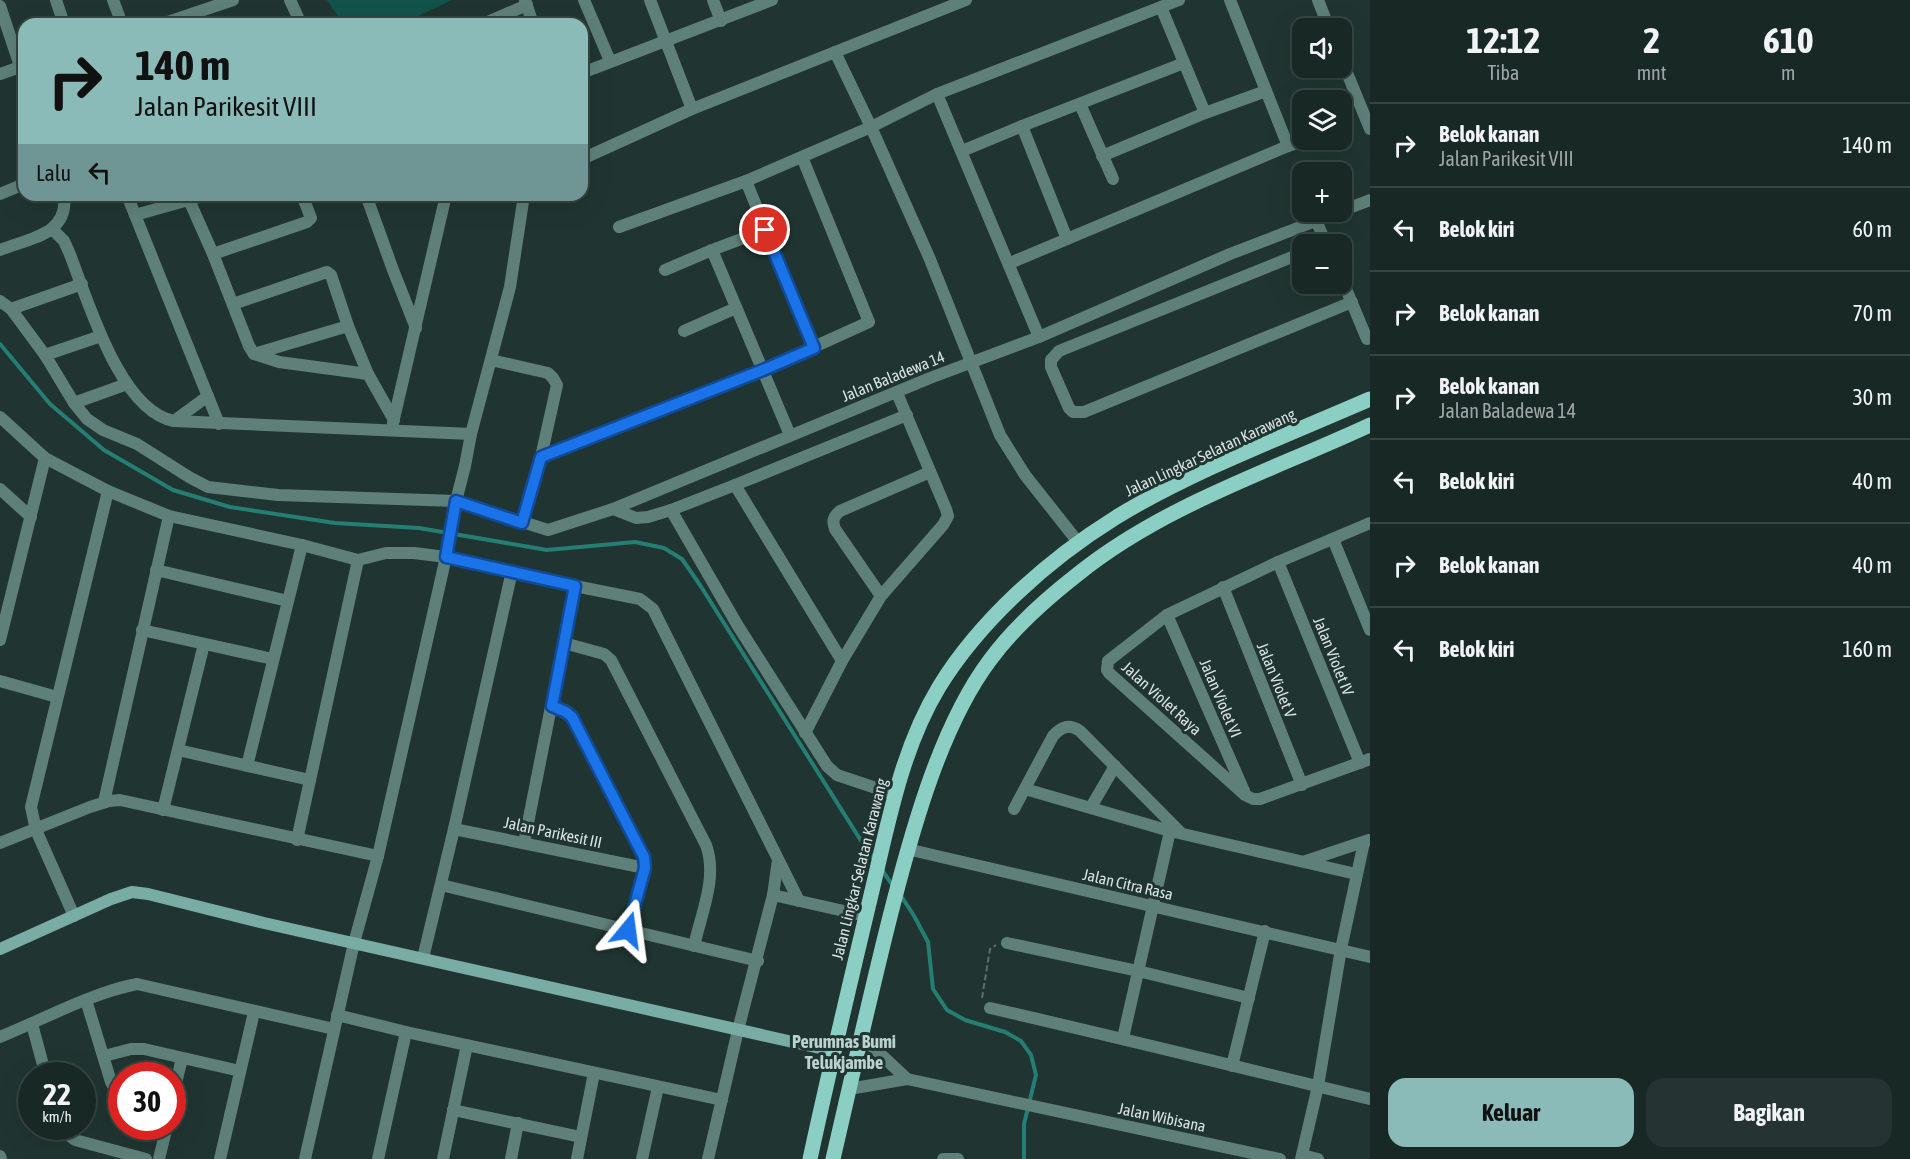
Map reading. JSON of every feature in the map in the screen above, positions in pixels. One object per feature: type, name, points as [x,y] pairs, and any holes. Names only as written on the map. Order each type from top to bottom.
[{"type":"main road","name":"Jalan Lingkar Selatan Karawang","points":[[810,1159],[833,1051],[894,794],[927,710],[957,661],[977,636],[1029,583],[1078,542],[1133,507],[1230,459],[1370,399]]},
{"type":"main road","points":[[833,1159],[907,849],[945,742],[971,689],[990,660],[1028,616],[1078,573],[1166,516],[1231,484],[1370,425]]},
{"type":"street","points":[[56,0],[62,18]]},
{"type":"street","points":[[112,0],[120,18]]},
{"type":"street","points":[[290,0],[298,18]]},
{"type":"street","points":[[584,0],[610,62]]},
{"type":"street","points":[[650,0],[692,109]]},
{"type":"street","points":[[713,0],[721,21]]},
{"type":"street","points":[[588,71],[772,0]]},
{"type":"street","points":[[588,156],[692,109],[966,0]]},
{"type":"street","points":[[619,227],[746,181],[872,127],[937,94],[1179,0]]},
{"type":"street","points":[[1230,0],[1288,146]]},
{"type":"street","points":[[1318,0],[1325,18]]},
{"type":"street","points":[[179,18],[229,1]]},
{"type":"street","points":[[495,18],[526,2],[531,18]]},
{"type":"street","points":[[0,6],[18,60]]},
{"type":"street","points":[[1161,7],[1205,113]]},
{"type":"street","points":[[835,52],[872,127],[929,257],[1000,435],[1024,475],[1078,542]]},
{"type":"street","points":[[962,151],[1184,63]]},
{"type":"street","points":[[0,75],[18,73]]},
{"type":"street","points":[[1349,78],[1370,129]]},
{"type":"street","points":[[1102,156],[1205,113],[1266,91]]},
{"type":"street","points":[[937,94],[1010,263],[1039,337]]},
{"type":"street","points":[[1080,104],[1113,179]]},
{"type":"street","points":[[1022,126],[1067,239]]},
{"type":"street","points":[[1010,263],[1292,145]]},
{"type":"street","points":[[541,457],[763,370],[869,322],[802,157]]},
{"type":"street","points":[[746,181],[814,348]]},
{"type":"street","points":[[0,194],[18,186]]},
{"type":"street","name":"Jalan Baladewa 14","points":[[1352,207],[1370,200]]},
{"type":"street","points":[[0,250],[52,229],[62,220],[66,207],[65,201]]},
{"type":"street","points":[[129,201],[219,424]]},
{"type":"street","points":[[135,215],[185,201]]},
{"type":"street","points":[[189,201],[254,354],[279,362],[368,374]]},
{"type":"street","points":[[213,254],[307,222],[311,218],[304,201]]},
{"type":"street","points":[[368,201],[416,328]]},
{"type":"street","points":[[393,425],[445,201]]},
{"type":"street","points":[[305,1159],[354,943],[378,856],[446,557],[471,434],[510,286],[523,201]]},
{"type":"street","name":"Jalan Baladewa 14","points":[[0,301],[11,309],[45,355],[74,403],[87,419],[103,430],[137,444],[208,487],[278,495],[456,501],[548,530],[613,509],[790,435],[1039,337],[1230,254],[1311,222]]},
{"type":"street","points":[[52,229],[64,241],[101,336],[127,384],[153,413],[164,420],[219,424],[393,425],[471,434]]},
{"type":"street","points":[[665,270],[765,230]]},
{"type":"street","points":[[712,250],[790,435]]},
{"type":"street","points":[[1292,257],[1059,351],[1051,360],[1051,367],[1069,408],[1073,412],[1084,412],[1353,302]]},
{"type":"street","points":[[233,304],[327,272],[331,275],[348,326],[393,425]]},
{"type":"street","points":[[11,309],[82,284]]},
{"type":"street","points":[[1349,294],[1367,339]]},
{"type":"street","points":[[684,331],[736,308]]},
{"type":"street","points":[[254,354],[348,326]]},
{"type":"street","points":[[45,355],[101,336]]},
{"type":"street","points":[[491,360],[548,373],[557,385],[541,457],[522,523]]},
{"type":"street","points":[[74,403],[127,384]]},
{"type":"street","points":[[805,733],[842,662],[881,596],[948,516],[897,393]]},
{"type":"street","points":[[174,422],[208,396]]},
{"type":"street","points":[[613,509],[636,518],[671,510],[907,414]]},
{"type":"street","points":[[0,417],[45,458],[108,492],[169,516],[302,545],[358,560],[386,553],[414,553],[446,557],[640,599],[653,609],[799,901]]},
{"type":"street","points":[[1,633],[45,458]]},
{"type":"street","points":[[881,596],[835,529],[832,522],[834,516],[840,511],[930,472]]},
{"type":"street","points":[[735,485],[842,662]]},
{"type":"street","points":[[0,489],[31,517]]},
{"type":"street","points":[[74,916],[36,830],[31,807],[108,492]]},
{"type":"street","points":[[671,510],[738,626],[831,771],[894,794]]},
{"type":"street","points":[[104,802],[169,516]]},
{"type":"street","name":"Jalan Violet Raya","points":[[1245,795],[1109,674],[1108,661],[1167,615],[1278,562],[1370,523]]},
{"type":"street","points":[[1332,538],[1370,630]]},
{"type":"street","points":[[247,766],[302,545]]},
{"type":"street","points":[[297,840],[358,560]]},
{"type":"street","name":"Jalan Violet IV","points":[[1278,562],[1365,761]]},
{"type":"street","points":[[156,570],[288,601]]},
{"type":"street","points":[[423,957],[512,571]]},
{"type":"street","points":[[524,843],[575,586]]},
{"type":"street","name":"Jalan Violet V","points":[[1223,587],[1302,785]]},
{"type":"street","name":"Jalan Violet VI","points":[[1167,615],[1245,795]]},
{"type":"street","points":[[142,630],[273,659]]},
{"type":"street","points":[[564,643],[604,654],[611,660],[706,844],[709,853],[710,876],[694,946]]},
{"type":"street","points":[[164,810],[204,644]]},
{"type":"street","points":[[0,681],[57,697]]},
{"type":"street","points":[[552,706],[572,717],[640,849],[645,868],[628,930]]},
{"type":"street","points":[[1014,809],[1053,736],[1059,729],[1067,726],[1080,731],[1175,831]]},
{"type":"street","points":[[178,750],[310,780]]},
{"type":"street","points":[[1245,795],[1260,799],[1365,761]]},
{"type":"street","points":[[1091,807],[1115,766]]},
{"type":"street","points":[[1025,789],[1175,831],[1356,874]]},
{"type":"street","points":[[0,843],[104,802],[120,800],[378,856]]},
{"type":"street","name":"Jalan Parikesit III","points":[[454,829],[645,868]]},
{"type":"street","points":[[1123,1038],[1152,907],[1175,831]]},
{"type":"street","points":[[1304,862],[1367,841]]},
{"type":"street","points":[[1318,1159],[1301,1157],[1318,1086],[1356,874],[1367,841]]},
{"type":"street","name":"Jalan Citra Rasa","points":[[907,849],[1370,957]]},
{"type":"street","points":[[708,1159],[738,1030],[758,961],[773,896],[778,860]]},
{"type":"street","points":[[441,885],[758,961]]},
{"type":"street","points":[[0,949],[111,899],[132,892],[833,1051]]},
{"type":"street","points":[[773,896],[866,916]]},
{"type":"street","points":[[1233,1066],[1265,931]]},
{"type":"street","points":[[1007,943],[1249,998]]},
{"type":"street","points":[[0,1036],[87,1000],[137,984],[334,1029]]},
{"type":"street","points":[[87,1000],[108,1070]]},
{"type":"street","points":[[990,1008],[1370,1099]]},
{"type":"street","points":[[220,1159],[254,1012]]},
{"type":"street","points":[[337,1015],[467,1046],[722,1100]]},
{"type":"street","points":[[32,1024],[42,1062]]},
{"type":"street","points":[[378,1159],[406,1032]]},
{"type":"street","points":[[861,1036],[908,1079]]},
{"type":"street","points":[[443,1159],[467,1046]]},
{"type":"street","points":[[104,1056],[136,1048],[240,1071]]},
{"type":"street","points":[[181,1062],[182,1058]]},
{"type":"street","points":[[577,1159],[594,1073]]},
{"type":"street","points":[[849,1089],[908,1079]]},
{"type":"street","name":"Jalan Wibisana","points":[[908,1079],[1280,1159]]},
{"type":"street","points":[[642,1159],[658,1087]]},
{"type":"street","points":[[453,1110],[581,1137]]},
{"type":"street","points":[[511,1159],[518,1123]]},
{"type":"street","points":[[75,1140],[146,1159]]},
{"type":"street","points":[[159,1159],[163,1140]]},
{"type":"street","points":[[943,1159],[958,1159]]},
{"type":"path","points":[[990,1008],[985,1006],[981,998],[990,949],[997,944],[1007,943]]},
{"type":"green space","points":[[327,0],[452,0],[414,18],[339,18]]},
{"type":"waterway","points":[[0,344],[50,404],[104,450],[173,490],[230,507],[335,523],[419,528],[547,550],[635,542],[664,548],[682,559],[700,585],[874,859]]},
{"type":"waterway","points":[[882,870],[893,886]]},
{"type":"waterway","points":[[901,896],[928,942],[933,989],[947,1010],[965,1020],[1005,1032],[1021,1041],[1031,1055],[1036,1075],[1024,1124],[1024,1159]]},
{"type":"district","name":"Perumnas Bumi Telukjambe","points":[[844,1052]]},
{"type":"route","points":[[628,930],[645,868],[644,857],[572,717],[552,706],[575,586],[446,557],[456,501],[522,523],[541,457],[814,348],[765,230]]}]
